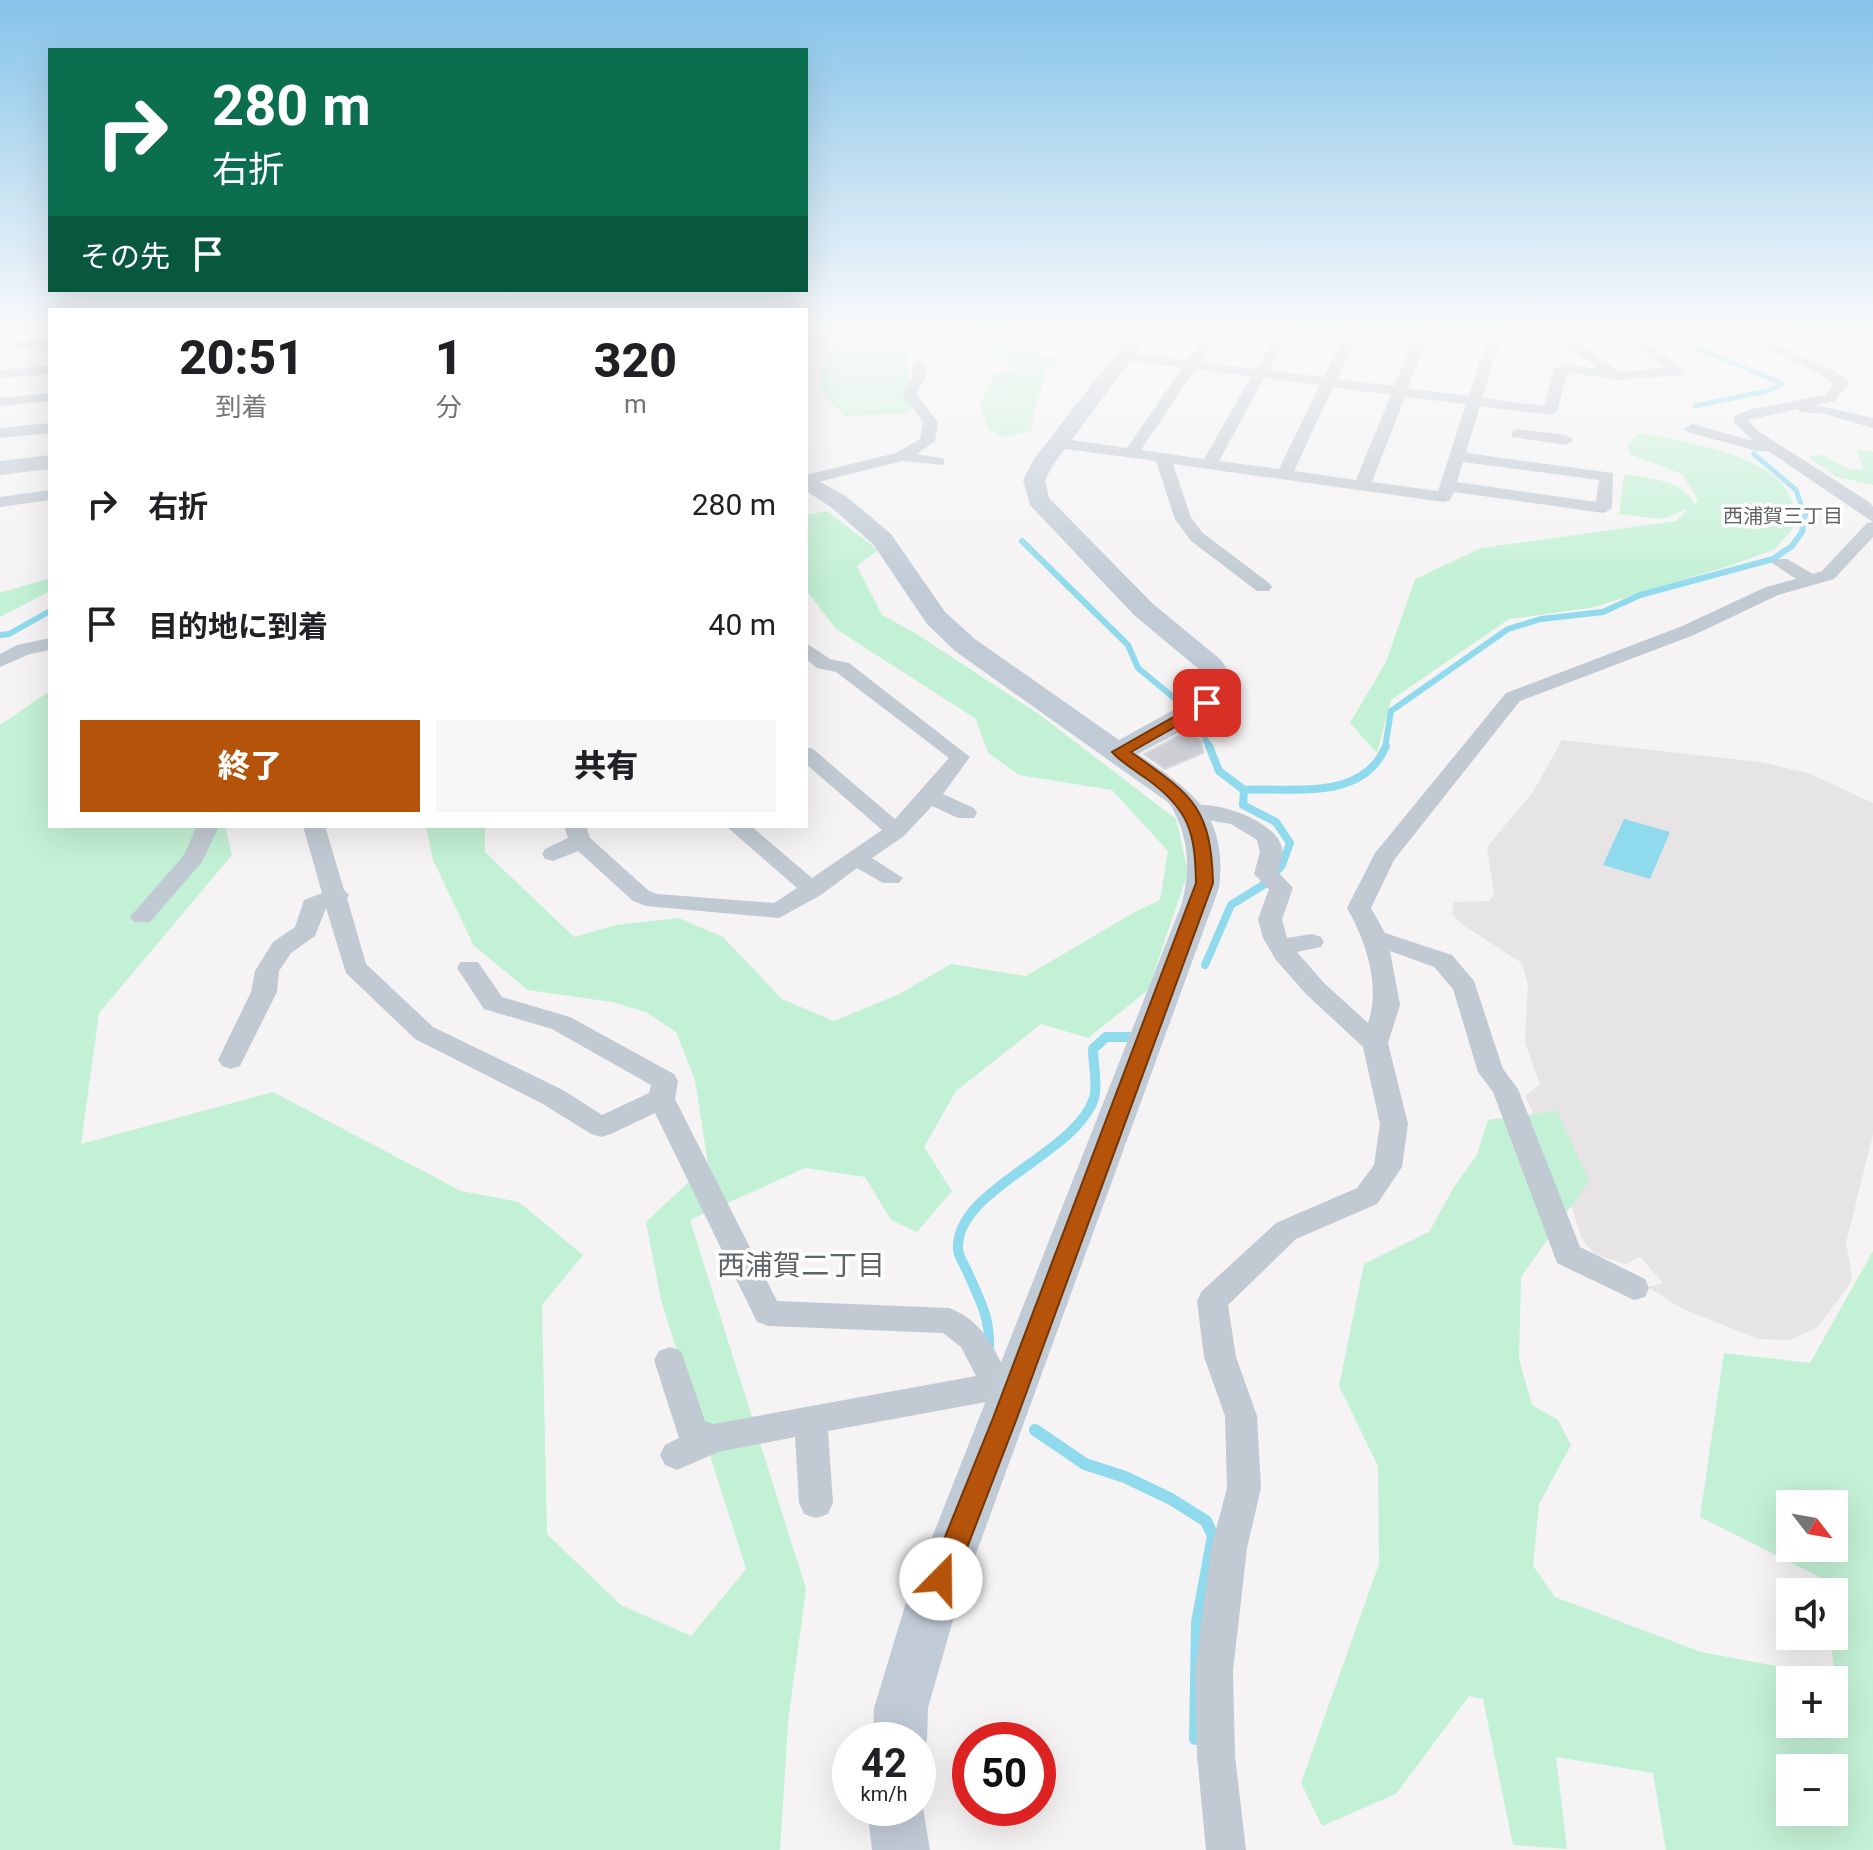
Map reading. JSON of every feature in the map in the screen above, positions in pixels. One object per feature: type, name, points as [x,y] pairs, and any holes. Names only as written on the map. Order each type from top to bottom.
[{"type":"main road","points":[[1079,415],[1034,480],[1038,500],[1143,609],[1211,666],[1220,680],[1217,692],[1207,703],[1120,752]]},
{"type":"main road","points":[[0,468],[48,462]]},
{"type":"main road","points":[[809,485],[861,519],[882,539],[926,606],[965,645],[1167,786],[1191,811],[1200,830],[1206,863],[1199,903],[1006,1389],[931,1606],[901,1708],[901,1722]]},
{"type":"main road","points":[[898,1826],[901,1850]]},
{"type":"street","points":[[809,485],[902,456],[927,441],[931,422],[926,415]]},
{"type":"street","points":[[1131,454],[1157,415]]},
{"type":"street","points":[[1209,464],[1237,415]]},
{"type":"street","points":[[1284,475],[1312,415]]},
{"type":"street","points":[[1362,486],[1390,415]]},
{"type":"street","points":[[1058,443],[1444,497],[1469,415]]},
{"type":"street","points":[[1521,415],[1517,437],[1566,440]]},
{"type":"street","points":[[1745,415],[1739,419],[1753,434],[1863,506],[1873,517]]},
{"type":"street","points":[[1845,415],[1873,423]]},
{"type":"street","points":[[0,433],[48,428]]},
{"type":"street","points":[[1692,429],[1780,453]]},
{"type":"street","points":[[902,456],[938,462]]},
{"type":"street","points":[[1447,486],[1604,508],[1607,476],[1456,456]]},
{"type":"street","points":[[1163,458],[1183,519],[1197,537],[1263,587]]},
{"type":"street","points":[[0,502],[48,495]]},
{"type":"street","points":[[1226,1850],[1216,1756],[1214,1671],[1229,1548],[1244,1488],[1241,1416],[1220,1357],[1212,1301],[1286,1231],[1367,1196],[1388,1167],[1394,1124],[1375,1043],[1387,1005],[1376,938],[1359,908],[1383,858],[1513,697],[1687,631],[1764,586],[1828,575],[1873,527]]},
{"type":"street","points":[[1781,563],[1812,580]]},
{"type":"street","points":[[0,661],[24,649],[48,644]]},
{"type":"street","points":[[553,854],[578,834],[641,896],[654,901],[779,911],[857,859],[896,831],[960,757],[842,667],[815,668]]},
{"type":"street","points":[[808,755],[896,831]]},
{"type":"street","points":[[929,796],[966,813]]},
{"type":"street","points":[[1191,811],[1243,821],[1258,829],[1271,845],[1266,874],[1281,888],[1274,902],[1270,924],[1283,947],[1331,1007],[1375,1043]]},
{"type":"street","points":[[142,917],[194,857],[207,828]]},
{"type":"street","points":[[315,828],[337,895],[355,967],[424,1033],[553,1097],[601,1127],[661,1099]]},
{"type":"street","points":[[739,828],[813,890]]},
{"type":"street","points":[[857,859],[891,878]]},
{"type":"street","points":[[231,1060],[264,992],[267,971],[282,948],[306,931],[312,905],[337,895]]},
{"type":"street","points":[[612,899],[641,896]]},
{"type":"street","points":[[1376,938],[1443,961],[1465,987],[1491,1072],[1505,1089],[1568,1255],[1634,1288]]},
{"type":"street","points":[[1283,947],[1312,942]]},
{"type":"street","points":[[469,968],[493,1003],[561,1023],[665,1081],[661,1099],[768,1313],[949,1321],[972,1338],[1006,1389],[713,1438],[677,1455]]},
{"type":"street","points":[[670,1360],[692,1430],[713,1438]]},
{"type":"street","points":[[811,1422],[816,1503]]},
{"type":"shaded area","points":[[1562,740],[1760,762],[1808,773],[1873,803],[1873,1134],[1846,1243],[1852,1276],[1851,1282],[1818,1327],[1790,1340],[1759,1339],[1681,1308],[1648,1287],[1663,1283],[1640,1257],[1626,1264],[1594,1254],[1582,1239],[1558,1165],[1525,1096],[1540,1084],[1525,1043],[1528,985],[1522,963],[1463,925],[1452,914],[1454,902],[1489,901],[1494,895],[1487,847],[1533,792]]},
{"type":"green space","points":[[984,415],[1033,415],[1032,430],[1005,437],[989,430]]},
{"type":"green space","points":[[1640,433],[1720,451],[1760,467],[1787,490],[1793,503],[1796,525],[1775,549],[1729,566],[1590,608],[1509,619],[1391,700],[1377,753],[1350,723],[1386,662],[1415,579],[1481,548],[1676,521],[1688,509],[1662,519],[1619,514],[1624,474],[1674,485],[1694,504],[1698,500],[1682,474],[1629,454],[1628,444]]},
{"type":"green space","points":[[1856,449],[1873,452],[1873,485],[1837,477],[1808,457],[1819,454],[1849,469],[1864,469]]},
{"type":"green space","points":[[827,511],[878,550],[857,566],[882,615],[915,633],[1040,715],[1176,819],[1188,872],[1148,990],[1088,1038],[1041,1024],[956,1091],[924,1147],[952,1191],[917,1232],[891,1220],[865,1177],[805,1168],[690,1220],[806,1589],[788,1722],[780,1850],[0,1850],[0,725],[48,692],[48,828],[225,828],[232,855],[99,1013],[81,1144],[273,1092],[461,1191],[519,1202],[583,1255],[542,1305],[547,1534],[621,1605],[691,1636],[746,1569],[661,1300],[646,1222],[708,1164],[695,1080],[676,1032],[646,1012],[612,1002],[528,990],[474,946],[433,860],[426,828],[485,828],[485,852],[574,937],[616,925],[679,918],[723,937],[782,999],[834,1021],[899,994],[951,964],[1026,976],[1160,900],[1168,851],[1112,790],[1019,775],[988,753],[976,719],[836,629],[808,593],[808,515]]},
{"type":"green space","points":[[48,579],[48,592],[0,617],[0,593]]},
{"type":"green space","points":[[1557,1111],[1589,1181],[1521,1277],[1519,1359],[1532,1405],[1558,1420],[1571,1445],[1539,1504],[1533,1566],[1555,1597],[1701,1652],[1776,1666],[1776,1738],[1848,1738],[1848,1666],[1834,1666],[1832,1650],[1848,1650],[1848,1578],[1821,1578],[1789,1562],[1848,1562],[1848,1490],[1776,1490],[1776,1555],[1700,1517],[1724,1353],[1810,1363],[1873,1251],[1873,1850],[1666,1850],[1653,1773],[1556,1757],[1567,1849],[1513,1845],[1483,1699],[1469,1696],[1396,1794],[1322,1826],[1301,1783],[1379,1564],[1378,1466],[1339,1386],[1364,1264],[1429,1232],[1454,1187],[1477,1155],[1488,1120]]},
{"type":"water","points":[[1624,819],[1670,832],[1650,879],[1603,865]]},
{"type":"building","points":[[1187,731],[1201,740],[1203,753],[1165,769],[1144,754]]},
{"type":"waterway","points":[[1754,454],[1796,490],[1805,515]]},
{"type":"waterway","points":[[1385,748],[1391,711],[1508,629],[1541,619],[1603,612],[1640,595],[1773,559],[1792,546],[1802,532],[1805,515]]},
{"type":"waterway","points":[[1022,541],[1128,645],[1138,668],[1179,702]]},
{"type":"waterway","points":[[0,635],[9,634],[48,612]]},
{"type":"waterway","points":[[1198,720],[1209,748]]},
{"type":"waterway","points":[[1209,746],[1219,771],[1244,790]]},
{"type":"waterway","points":[[1244,790],[1304,790],[1344,784],[1361,776],[1375,764],[1385,748]]},
{"type":"waterway","points":[[1205,965],[1231,905],[1268,882],[1282,865],[1290,843],[1276,822],[1243,805],[1244,790]]},
{"type":"waterway","points":[[989,1348],[983,1309],[958,1250],[962,1228],[975,1209],[995,1190],[1065,1137],[1083,1118],[1095,1093],[1093,1049],[1106,1037],[1134,1037]]},
{"type":"waterway","points":[[1035,1430],[1085,1464],[1125,1477],[1171,1499],[1206,1521],[1213,1536],[1197,1622],[1195,1739]]},
{"type":"district","name":"西浦賀三丁目","points":[[1783,516]]},
{"type":"district","name":"西浦賀二丁目","points":[[801,1265]]},
{"type":"route","points":[[941,1579],[1005,1418],[1204,883],[1204,846],[1191,811],[1167,786],[1120,752],[1207,703]]}]
